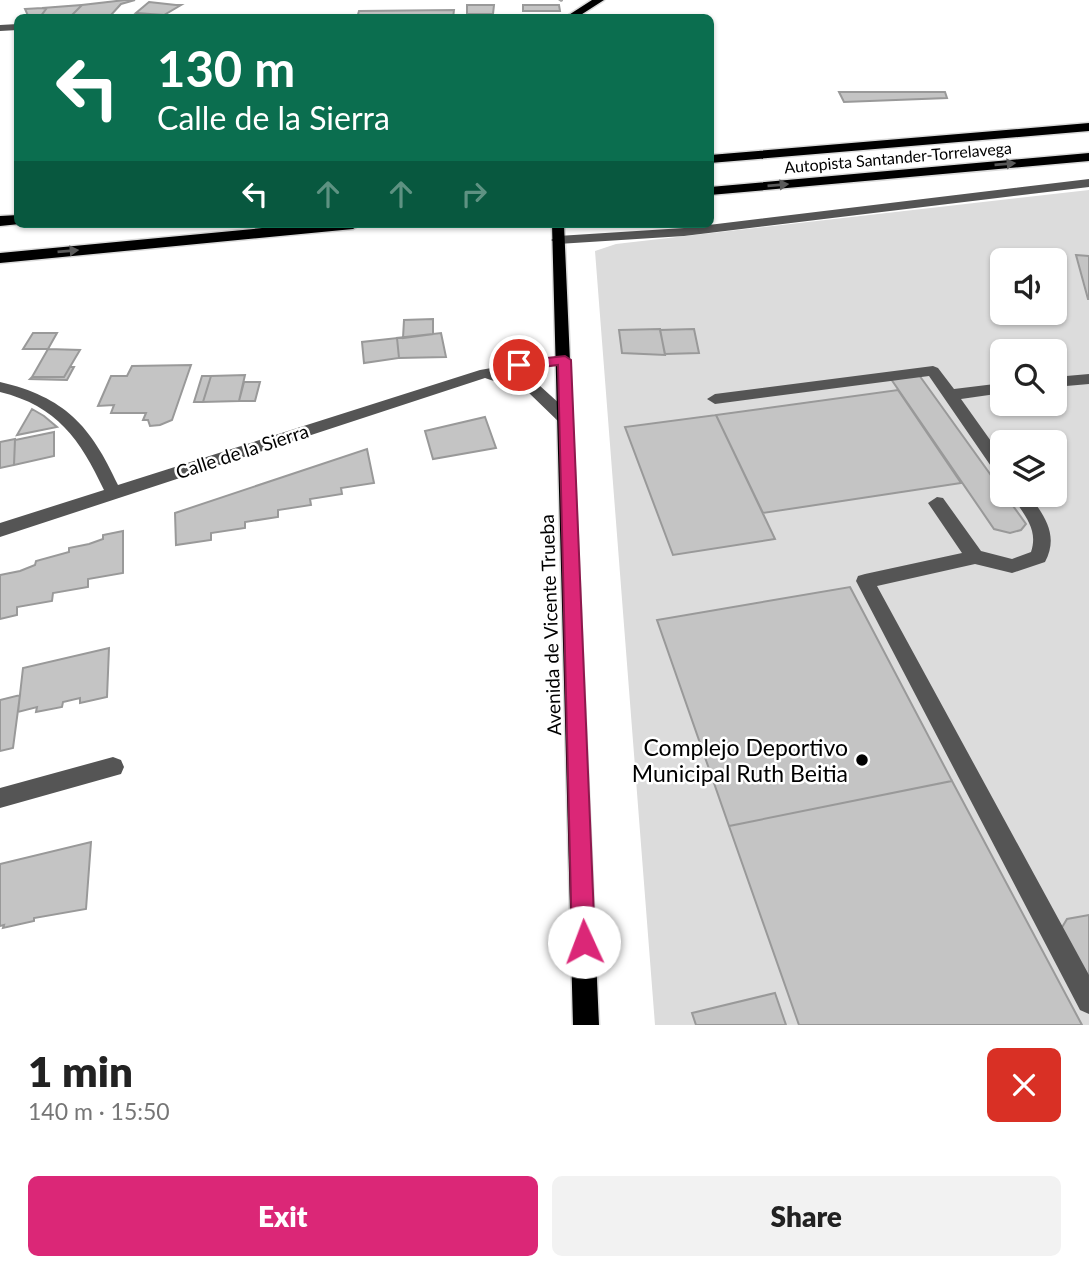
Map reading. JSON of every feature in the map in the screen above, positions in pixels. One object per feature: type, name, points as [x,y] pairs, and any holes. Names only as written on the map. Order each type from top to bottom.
[{"type":"highway","name":"Autopista Santander-Torrelavega","points":[[714,159],[1089,127]]},
{"type":"highway","name":"Autopista Santander-Torrelavega","points":[[714,191],[1089,157]]},
{"type":"highway","points":[[0,258],[311,228]]},
{"type":"main road","points":[[575,14],[599,0]]},
{"type":"main road","name":"Avenida de Vicente Trueba","points":[[558,228],[565,360],[586,1025]]},
{"type":"street","points":[[558,240],[684,232],[1089,183]]},
{"type":"street","name":"Calle de la Sierra","points":[[0,530],[485,373],[565,360]]},
{"type":"street","points":[[715,399],[933,371],[990,452]]},
{"type":"street","points":[[485,373],[534,389],[566,419]]},
{"type":"street","points":[[1067,381],[1089,379]]},
{"type":"street","points":[[0,387],[45,401],[74,422],[97,456],[113,492]]},
{"type":"street","points":[[950,395],[990,390]]},
{"type":"street","points":[[937,503],[975,557]]},
{"type":"street","points":[[1028,507],[1045,531],[1040,557],[1012,566],[975,557],[865,581],[1089,1001]]},
{"type":"street","points":[[0,798],[113,766]]},
{"type":"shaded area","name":"Complejo Deportivo Municipal Ruth Beitia","points":[[1089,190],[1089,1025],[655,1025],[595,251],[616,244]]},
{"type":"building","points":[[135,0],[121,4],[112,14],[73,14],[82,5]]},
{"type":"building","points":[[149,2],[181,5],[166,14],[136,13]]},
{"type":"building","points":[[82,5],[73,14],[42,14],[46,9],[42,8]]},
{"type":"building","points":[[467,5],[494,5],[493,14],[467,14]]},
{"type":"building","points":[[523,5],[559,5],[560,11],[523,11]]},
{"type":"building","points":[[25,9],[46,9],[42,14],[27,14]]},
{"type":"building","points":[[454,10],[454,14],[358,14],[359,11]]},
{"type":"building","points":[[839,92],[945,92],[947,98],[844,102]]},
{"type":"building","points":[[1076,255],[1089,256],[1089,299],[1088,299]]},
{"type":"building","points":[[433,319],[433,334],[403,338],[404,320]]},
{"type":"building","points":[[660,329],[665,355],[622,353],[619,330]]},
{"type":"building","points":[[694,329],[699,353],[665,354],[660,330]]},
{"type":"building","points":[[33,333],[57,333],[48,349],[23,349]]},
{"type":"building","points":[[441,333],[446,357],[399,358],[397,338]]},
{"type":"building","points":[[397,338],[399,358],[364,363],[362,342]]},
{"type":"building","points":[[48,349],[80,350],[64,377],[32,377]]},
{"type":"building","points":[[191,365],[172,420],[150,426],[148,420],[143,420],[146,413],[111,413],[114,405],[98,406],[111,376],[127,376],[132,366]]},
{"type":"building","points":[[70,367],[74,367],[67,380],[30,379],[64,377]]},
{"type":"building","points":[[245,375],[239,401],[203,402],[211,376]]},
{"type":"building","points":[[919,375],[990,474],[990,507],[1014,507],[1026,524],[1021,530],[1010,533],[994,529],[891,379]]},
{"type":"building","points":[[202,376],[211,376],[203,402],[194,402]]},
{"type":"building","points":[[244,382],[260,382],[255,401],[239,401]]},
{"type":"building","points":[[898,390],[961,483],[763,513],[716,415]]},
{"type":"building","points":[[32,409],[44,416],[57,427],[17,435]]},
{"type":"building","points":[[716,415],[775,539],[673,555],[625,427]]},
{"type":"building","points":[[485,417],[496,448],[433,459],[425,431]]},
{"type":"building","points":[[54,432],[54,456],[14,465],[15,440]]},
{"type":"building","points":[[15,439],[14,465],[0,468],[0,442]]},
{"type":"building","points":[[367,449],[374,483],[341,488],[342,494],[310,499],[311,505],[278,510],[278,517],[245,522],[245,528],[211,533],[211,540],[176,545],[175,513]]},
{"type":"building","points":[[123,531],[123,573],[88,579],[88,587],[53,593],[52,601],[17,607],[17,615],[0,619],[0,575],[20,571],[35,565],[36,561],[69,552],[69,548],[103,539],[103,535]]},
{"type":"building","points":[[850,587],[952,781],[729,826],[657,620]]},
{"type":"building","points":[[109,648],[107,697],[80,703],[80,698],[63,702],[62,707],[36,712],[37,707],[18,712],[23,668]]},
{"type":"building","points":[[20,695],[13,748],[0,751],[0,700]]},
{"type":"building","points":[[952,781],[1082,1025],[799,1025],[729,826]]},
{"type":"building","points":[[91,842],[86,909],[34,918],[34,921],[3,928],[4,925],[0,926],[0,864]]},
{"type":"building","points":[[1089,915],[1089,981],[1061,929],[1067,919]]},
{"type":"building","points":[[775,993],[786,1025],[696,1025],[692,1013]]},
{"type":"place","name":"Complejo Deportivo Municipal Ruth Beitia","points":[[862,760]]},
{"type":"route","points":[[519,365],[565,360],[584,942]]}]
